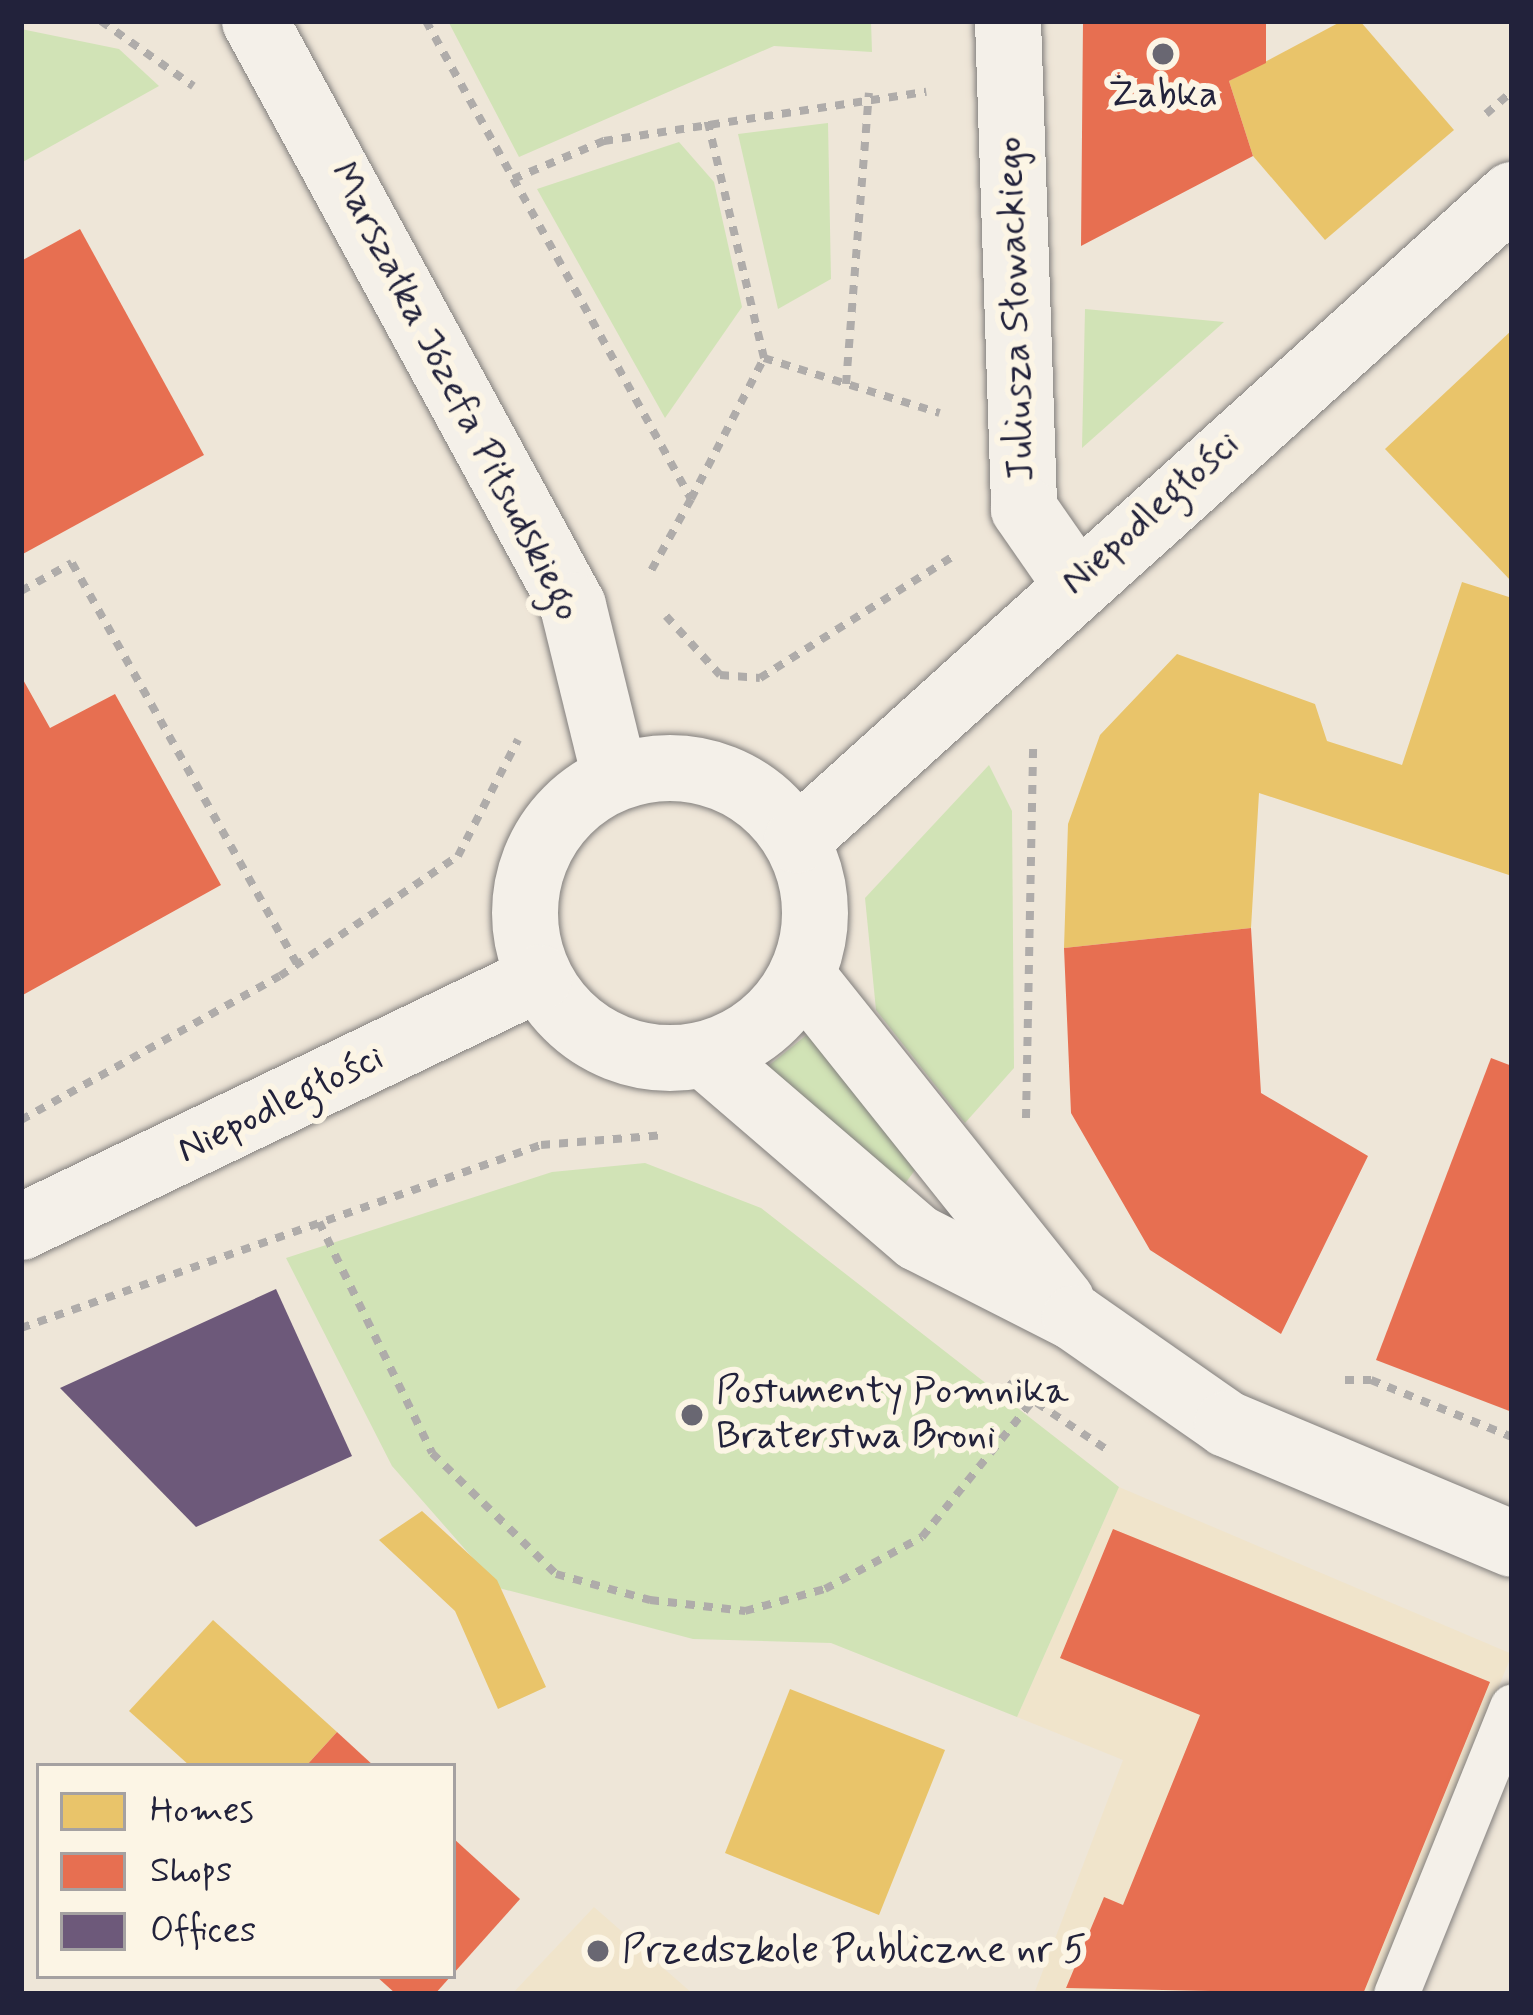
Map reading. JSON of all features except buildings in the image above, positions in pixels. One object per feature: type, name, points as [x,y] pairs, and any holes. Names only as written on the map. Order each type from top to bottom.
[{"type":"street","name":"Marszałka Józefa Piłsudskiego","points":[[255,21],[572,606],[615,777]]},
{"type":"street","name":"Juliusza Słowackiego","points":[[1008,21],[1024,509],[1074,581]]},
{"type":"street","name":"Niepodległości","points":[[797,840],[1074,581],[1512,195]]},
{"type":"street","points":[[656,767],[737,782],[797,840],[815,884],[803,976],[739,1043],[705,1055],[649,1059],[604,1044],[539,979],[527,884],[575,802],[615,777],[656,767]]},
{"type":"street","points":[[803,976],[1075,1318]]},
{"type":"street","name":"Niepodległości","points":[[21,1227],[539,979]]},
{"type":"street","points":[[705,1055],[918,1238],[1075,1318],[1227,1424],[1512,1544]]},
{"type":"lane","points":[[1396,1994],[1512,1707]]},
{"type":"path","points":[[426,21],[691,499]]},
{"type":"path","points":[[514,179],[604,141],[707,119],[869,93],[1010,91]]},
{"type":"path","points":[[846,384],[869,93]]},
{"type":"path","points":[[646,580],[764,358],[707,119]]},
{"type":"path","points":[[764,358],[1022,439]]},
{"type":"path","points":[[658,601],[681,643],[720,676],[760,678],[1024,509]]},
{"type":"path","points":[[21,591],[72,563],[297,964]]},
{"type":"path","points":[[21,1120],[297,964],[458,856],[529,714]]},
{"type":"path","points":[[1026,1126],[1028,751]]},
{"type":"path","points":[[21,1328],[541,1145],[629,1131],[689,1137]]},
{"type":"path","points":[[319,1222],[433,1453],[556,1574],[650,1600],[745,1611],[825,1588],[922,1537],[1031,1403]]},
{"type":"path","points":[[997,1375],[1031,1403],[1130,1463]]},
{"type":"path","points":[[1331,1380],[1371,1380],[1512,1437]]},
{"type":"shaded area","points":[[1119,1487],[1512,1654],[1374,1994],[1034,1994],[1123,1760],[1017,1717]]},
{"type":"shaded area","name":"Przedszkole Publiczne nr 5","points":[[594,1907],[693,1994],[512,1994]]},
{"type":"green space","points":[[448,21],[871,21],[872,52],[774,46],[519,157]]},
{"type":"green space","points":[[21,29],[119,49],[159,86],[21,163]]},
{"type":"green space","points":[[828,123],[831,279],[778,309],[738,134]]},
{"type":"green space","points":[[679,142],[714,182],[742,307],[665,418],[537,189]]},
{"type":"green space","points":[[1085,309],[1224,322],[1082,448]]},
{"type":"green space","points":[[989,765],[1012,811],[1014,1068],[965,1123],[876,1010],[865,898]]},
{"type":"green space","points":[[814,1029],[923,1159],[899,1192],[767,1067]]},
{"type":"green space","points":[[645,1163],[761,1208],[1119,1487],[1017,1717],[831,1643],[693,1639],[499,1588],[392,1466],[286,1258],[552,1172]]},
{"type":"place","name":"Żabka","points":[[1163,54]]},
{"type":"place","name":"Postumenty Pomnika Braterstwa Broni","points":[[692,1415]]},
{"type":"place","name":"Przedszkole Publiczne nr 5","points":[[598,1951]]}]
